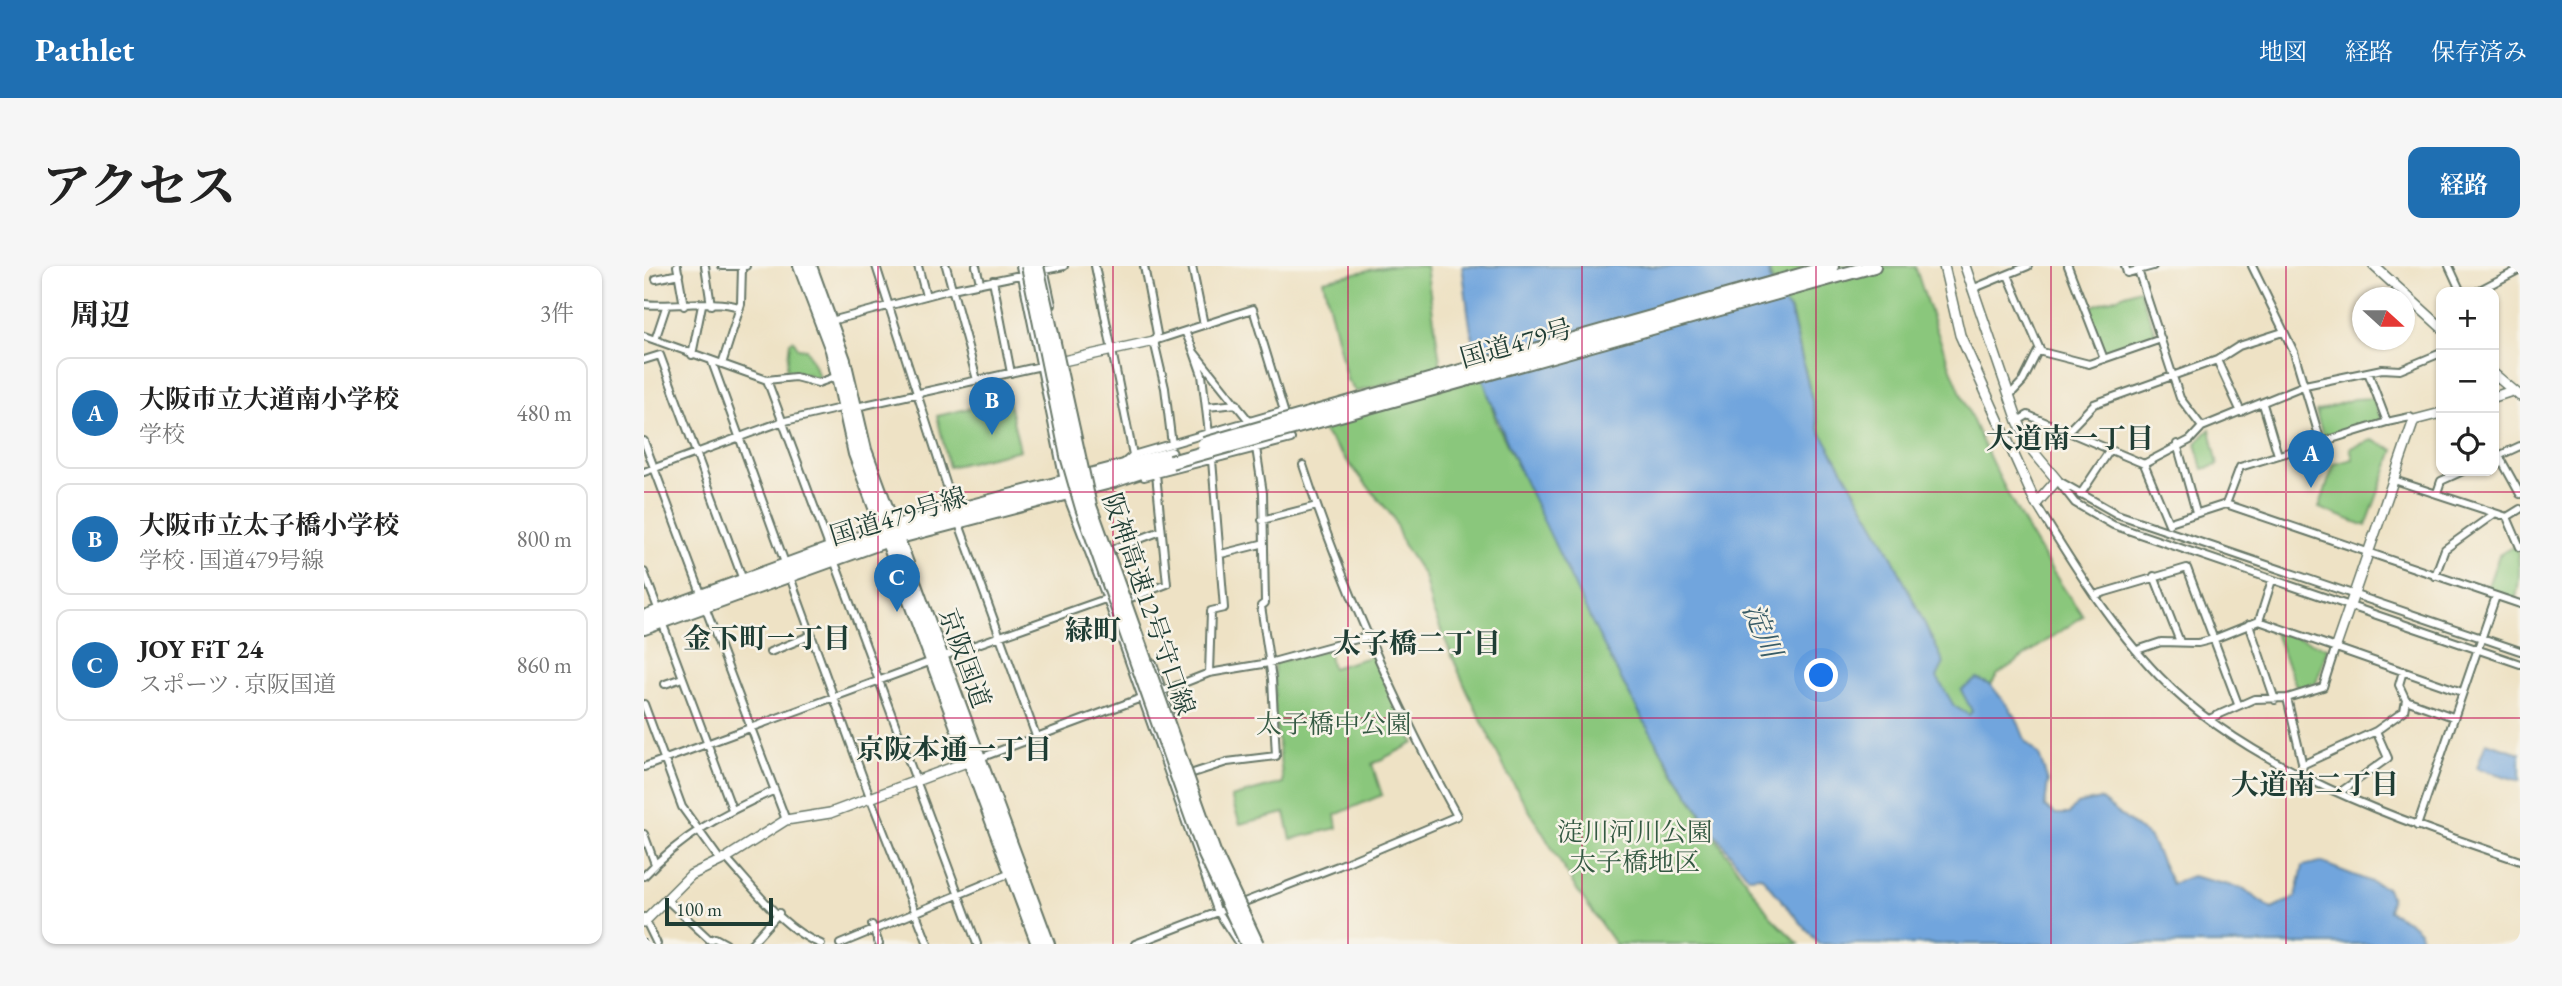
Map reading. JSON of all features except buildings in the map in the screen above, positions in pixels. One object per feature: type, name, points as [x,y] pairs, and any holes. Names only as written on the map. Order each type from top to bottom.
[{"type":"highway","name":"京阪国道","points":[[800,266],[832,351],[849,407]]},
{"type":"highway","name":"京阪国道","points":[[810,266],[844,360],[855,454],[891,533],[936,659],[968,762],[1048,944]]},
{"type":"highway","name":"国道479号","points":[[1171,454],[1832,266]]},
{"type":"highway","name":"国道479号","points":[[1171,454],[1874,266]]},
{"type":"highway","name":"阪神高速12号守口線","points":[[1042,267],[1090,506],[1214,852],[1257,944]]},
{"type":"highway","name":"阪神高速12号守口線","points":[[1025,270],[1067,456],[1086,520],[1205,855],[1247,944]]},
{"type":"highway","name":"国道479号線","points":[[644,628],[661,616],[747,589],[788,570],[891,533],[1088,481],[1122,465],[1171,454]]},
{"type":"highway","name":"国道479号線","points":[[1088,481],[1114,481],[1171,454]]},
{"type":"highway","name":"国道479号線","points":[[644,617],[661,616]]},
{"type":"highway","name":"京阪国道","points":[[1014,871],[1038,944]]},
{"type":"street","points":[[677,266],[684,306]]},
{"type":"street","points":[[705,266],[711,304]]},
{"type":"street","points":[[722,266],[744,267],[739,307],[718,363],[739,436],[870,797],[928,944]]},
{"type":"street","points":[[876,266],[956,516],[1036,736]]},
{"type":"street","points":[[918,266],[926,296]]},
{"type":"street","points":[[946,266],[977,380]]},
{"type":"street","points":[[976,266],[981,282]]},
{"type":"street","points":[[1020,266],[1025,270],[1065,487],[1217,910],[1239,944]]},
{"type":"street","points":[[831,321],[1025,270],[1064,266]]},
{"type":"street","points":[[1095,266],[1133,455]]},
{"type":"street","points":[[1144,266],[1157,334],[1154,341],[1166,388],[1171,454]]},
{"type":"street","points":[[1192,266],[1204,325]]},
{"type":"street","points":[[1944,266],[1961,335],[2036,504],[2095,595],[2160,677],[2209,719],[2339,793],[2417,826],[2520,861]]},
{"type":"street","points":[[1965,266],[2018,421],[2032,450],[2075,503],[2113,526],[2520,664]]},
{"type":"street","points":[[1972,289],[2028,266]]},
{"type":"street","points":[[2068,266],[2104,359]]},
{"type":"street","points":[[2125,266],[2127,273],[2153,266]]},
{"type":"street","points":[[2252,266],[2294,352],[2321,442]]},
{"type":"street","points":[[2374,266],[2436,322]]},
{"type":"street","points":[[2449,266],[2459,287]]},
{"type":"street","points":[[1042,267],[1088,481],[1125,591],[1164,691],[1190,774],[1239,904],[1263,944]]},
{"type":"street","points":[[2486,287],[2520,269]]},
{"type":"street","points":[[2138,271],[2180,398],[2202,427]]},
{"type":"street","points":[[656,279],[679,274]]},
{"type":"street","points":[[2008,275],[2042,352]]},
{"type":"street","points":[[993,280],[1011,373]]},
{"type":"street","points":[[644,304],[666,307],[711,304],[739,307]]},
{"type":"street","points":[[692,355],[702,305]]},
{"type":"street","points":[[666,307],[658,341],[660,355],[747,589]]},
{"type":"street","points":[[644,472],[781,422],[1154,341],[1253,309],[1283,411],[1209,434],[1171,454],[1133,455],[1122,465]]},
{"type":"street","points":[[1185,331],[1194,352],[1207,407],[1209,434]]},
{"type":"street","points":[[2068,431],[2094,404],[2217,360],[2239,346],[2283,332]]},
{"type":"street","points":[[644,336],[767,380],[795,377],[818,383],[838,376]]},
{"type":"street","points":[[2009,396],[2023,381],[2034,355],[2042,352],[2089,364],[2161,339]]},
{"type":"street","points":[[1194,352],[1250,422]]},
{"type":"street","points":[[644,360],[660,355]]},
{"type":"street","points":[[2144,464],[2177,444],[2190,440],[2202,427],[2305,385],[2368,372],[2400,370],[2436,355]]},
{"type":"street","points":[[2217,360],[2241,412]]},
{"type":"street","points":[[2368,372],[2387,422]]},
{"type":"street","points":[[2499,378],[2516,393]]},
{"type":"street","points":[[767,380],[957,895],[978,944]]},
{"type":"street","points":[[1207,407],[1237,404]]},
{"type":"street","points":[[2263,404],[2278,455]]},
{"type":"street","points":[[2226,504],[2240,467],[2387,422],[2410,417],[2414,420],[2436,414]]},
{"type":"street","points":[[2018,421],[2028,415],[2144,464],[2170,522],[2162,542]]},
{"type":"street","points":[[2209,719],[2254,699],[2287,698],[2323,687],[2414,420]]},
{"type":"street","points":[[1114,481],[1156,474],[1291,439]]},
{"type":"street","points":[[644,440],[786,820]]},
{"type":"street","points":[[2177,444],[2196,512]]},
{"type":"street","points":[[2499,456],[2520,446]]},
{"type":"street","points":[[1190,774],[1227,762],[1276,756],[1269,663],[1261,606],[1265,603],[1261,544],[1263,493],[1256,448]]},
{"type":"street","points":[[2080,495],[2110,450]]},
{"type":"street","points":[[1209,673],[1211,611],[1224,608],[1212,460]]},
{"type":"street","points":[[2499,460],[2520,494]]},
{"type":"street","points":[[1135,944],[1457,816],[1421,751],[1368,636],[1303,466]]},
{"type":"street","points":[[1128,599],[1167,583],[1156,474]]},
{"type":"street","points":[[2437,493],[2441,481],[2452,476]]},
{"type":"street","points":[[2036,504],[2057,480]]},
{"type":"street","points":[[2057,480],[2117,514],[2520,651]]},
{"type":"street","points":[[2394,480],[2507,517],[2520,509]]},
{"type":"street","points":[[2170,522],[2226,504],[2367,554],[2520,603]]},
{"type":"street","points":[[1262,520],[1317,506]]},
{"type":"street","points":[[2435,576],[2445,549],[2494,513]]},
{"type":"street","points":[[2507,517],[2520,547]]},
{"type":"street","points":[[1111,550],[1161,531]]},
{"type":"street","points":[[1221,554],[1261,544]]},
{"type":"street","points":[[2095,595],[2187,568],[2238,704]]},
{"type":"street","points":[[644,572],[732,809]]},
{"type":"street","points":[[2154,576],[2180,642]]},
{"type":"street","points":[[2259,621],[2272,580]]},
{"type":"street","points":[[644,767],[1125,591]]},
{"type":"street","points":[[2417,826],[2496,596]]},
{"type":"street","points":[[2137,650],[2161,642],[2214,639],[2259,621],[2462,692]]},
{"type":"street","points":[[2249,624],[2275,700]]},
{"type":"street","points":[[769,652],[812,635]]},
{"type":"street","points":[[657,944],[645,920],[666,899],[691,875],[723,860],[786,820],[830,813],[1209,673],[1269,663],[1368,636]]},
{"type":"street","points":[[2302,765],[2376,731],[2403,711],[2406,700],[2399,685],[2403,671]]},
{"type":"street","points":[[665,684],[682,678]]},
{"type":"street","points":[[2287,698],[2302,765],[2308,777]]},
{"type":"street","points":[[2406,700],[2453,717]]},
{"type":"street","points":[[644,704],[682,807],[723,860],[799,932],[821,944]]},
{"type":"street","points":[[2339,793],[2388,758],[2376,731]]},
{"type":"street","points":[[644,876],[674,846],[732,809],[773,791]]},
{"type":"street","points":[[644,834],[655,864]]},
{"type":"street","points":[[840,944],[1014,871]]},
{"type":"street","points":[[666,899],[709,942],[715,938],[726,944]]},
{"type":"street","points":[[751,944],[779,914]]},
{"type":"street","points":[[873,928],[879,944]]},
{"type":"green space","points":[[1388,266],[1426,266],[1441,368],[1356,392],[1347,380],[1323,280]]},
{"type":"green space","points":[[1915,266],[1947,358],[1985,448],[2030,534],[2083,616],[1997,675],[1991,685],[1977,679],[1967,697],[1972,711],[1969,715],[1954,706],[1936,677],[1944,663],[1885,543],[1819,429],[1791,310],[1780,301],[1767,267]]},
{"type":"green space","points":[[2139,289],[2156,334],[2154,337],[2103,353],[2087,308]]},
{"type":"green space","points":[[793,340],[798,348],[806,349],[819,376],[816,379],[807,374],[786,374],[790,342]]},
{"type":"green space","name":"淀川河川公園 太子橋地区","points":[[1481,371],[1497,424],[1625,687],[1670,767],[1725,852],[1774,920],[1799,944],[1615,944],[1575,887],[1507,773],[1467,691],[1432,609],[1424,576],[1403,544],[1393,517],[1313,419]]},
{"type":"green space","points":[[2373,398],[2382,422],[2326,438],[2323,436],[2316,412],[2353,399]]},
{"type":"green space","points":[[1008,399],[1020,450],[949,467],[937,416]]},
{"type":"green space","points":[[2210,429],[2218,465],[2203,469],[2196,443]]},
{"type":"green space","points":[[2372,440],[2394,450],[2366,526],[2319,508],[2334,464],[2353,459],[2350,448]]},
{"type":"green space","points":[[2516,545],[2519,574],[2515,599],[2487,589],[2499,555]]},
{"type":"green space","points":[[2273,629],[2328,648],[2316,683],[2297,688]]},
{"type":"green space","name":"太子橋中公園","points":[[1328,650],[1332,668],[1373,656],[1414,743],[1372,764],[1382,795],[1335,815],[1337,828],[1291,839],[1285,813],[1240,824],[1231,797],[1283,783],[1275,716],[1274,663]]},
{"type":"water","name":"淀川","points":[[1462,266],[1770,266],[1772,284],[1790,310],[1819,429],[1885,543],[1944,663],[1937,677],[1954,706],[1969,715],[1972,711],[1961,690],[1977,679],[1991,685],[2016,717],[2026,742],[2039,755],[2048,781],[2045,807],[2056,814],[2069,814],[2077,804],[2100,799],[2150,838],[2172,884],[2192,876],[2241,888],[2272,909],[2296,897],[2303,866],[2320,862],[2387,888],[2391,899],[2389,911],[2410,922],[2420,931],[2421,944],[1819,944],[1761,876],[1748,877],[1719,839],[1666,759],[1619,676],[1576,590],[1492,405],[1473,344]]},
{"type":"water","points":[[2486,742],[2520,753],[2520,781],[2477,768]]},
{"type":"railway","points":[[644,939],[646,944]]},
{"type":"place","name":"大阪市立太子橋小学校","points":[[992,435]]},
{"type":"place","name":"大阪市立大道南小学校","points":[[2311,488]]},
{"type":"place","name":"JOY FiT 24","points":[[897,612]]},
{"type":"district","name":"大道南一丁目","points":[[2070,438]]},
{"type":"district","name":"緑町","points":[[1093,630]]},
{"type":"district","name":"金下町一丁目","points":[[767,638]]},
{"type":"district","name":"太子橋二丁目","points":[[1417,643]]},
{"type":"district","name":"京阪本通一丁目","points":[[954,749]]},
{"type":"district","name":"大道南二丁目","points":[[2315,784]]}]
